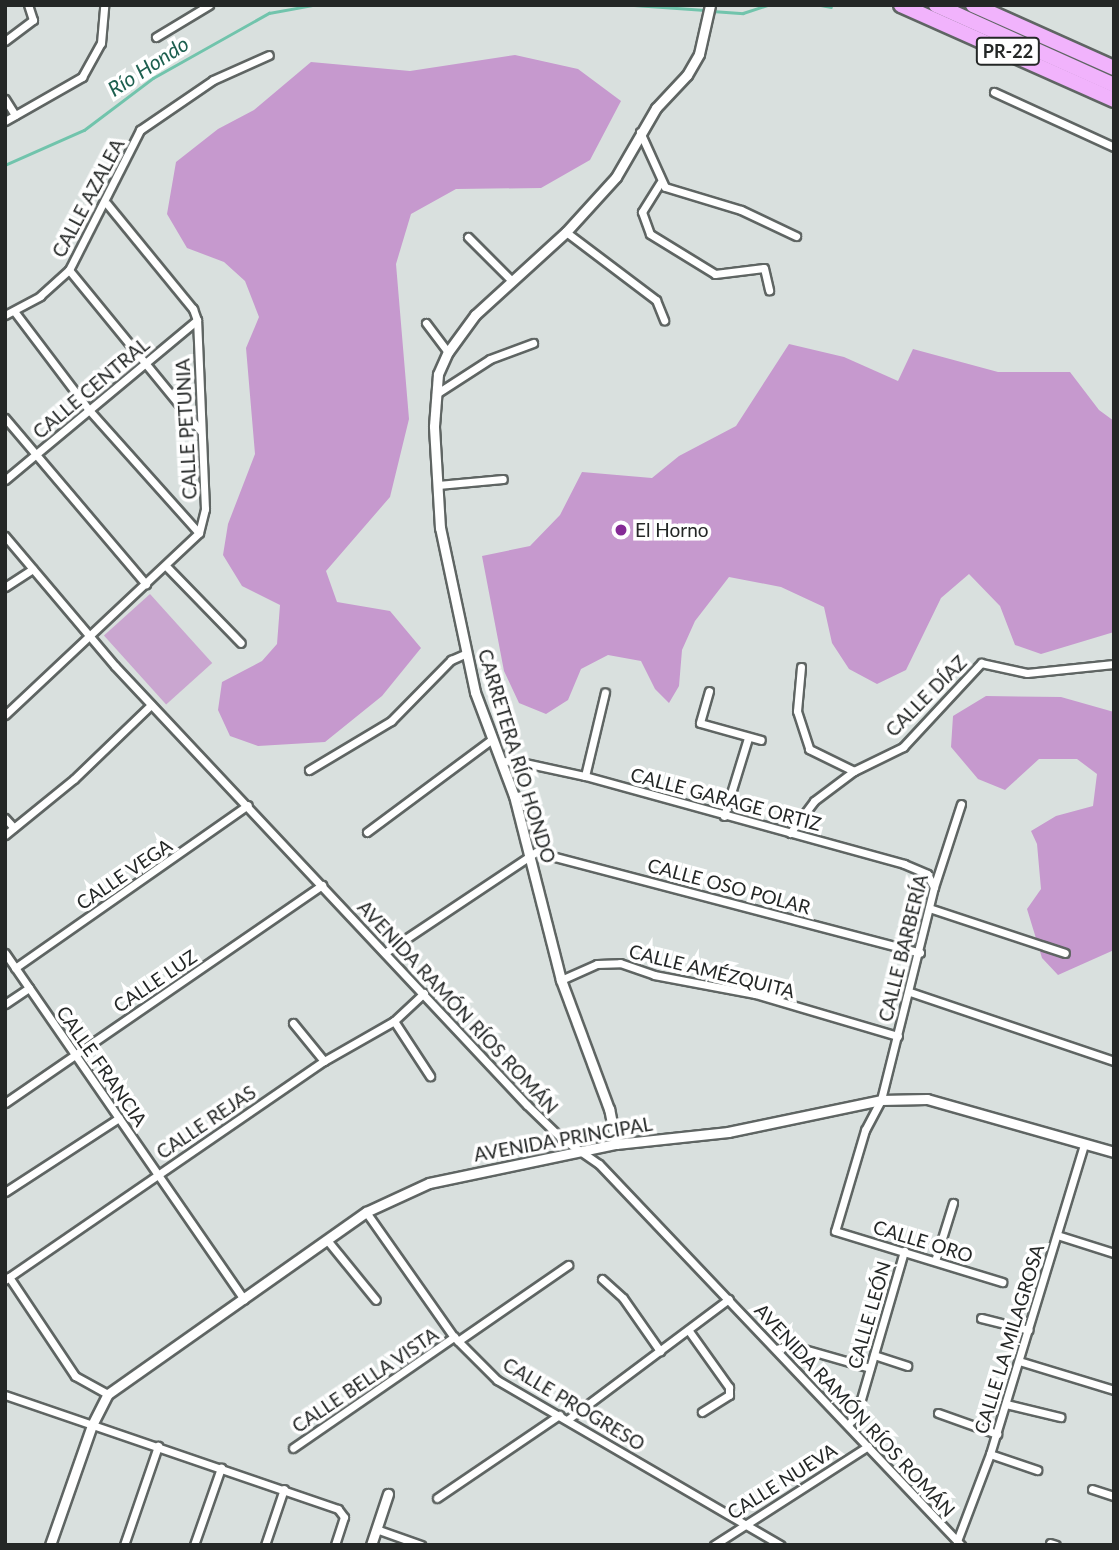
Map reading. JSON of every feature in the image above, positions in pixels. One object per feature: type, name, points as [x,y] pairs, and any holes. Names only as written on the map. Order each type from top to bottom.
[{"type":"highway","name":"PR-22","points":[[901,5],[1114,100]]},
{"type":"highway","points":[[936,5],[1114,85]]},
{"type":"highway","name":"PR-22","points":[[972,5],[1114,68]]},
{"type":"street","points":[[5,41],[33,20],[28,5]]},
{"type":"street","points":[[5,121],[70,87],[91,65],[102,43],[104,5]]},
{"type":"street","points":[[156,37],[209,5]]},
{"type":"street","name":"CARRETERA RÍO HONDO","points":[[616,1144],[609,1110],[561,980],[530,855],[467,653],[440,528],[436,394],[448,352],[475,314],[566,232],[616,177],[656,107],[687,75],[704,36],[710,5]]},
{"type":"street","name":"CALLE AZALEA","points":[[5,315],[69,270],[107,204],[141,130],[213,80],[269,55]]},
{"type":"street","points":[[994,92],[1114,147]]},
{"type":"street","points":[[5,99],[15,115]]},
{"type":"street","points":[[640,132],[660,183],[759,217],[796,236]]},
{"type":"street","points":[[660,183],[642,212],[650,234],[715,274],[764,268],[769,290]]},
{"type":"street","points":[[107,204],[193,309],[197,320]]},
{"type":"street","points":[[566,232],[656,300],[664,320]]},
{"type":"street","points":[[468,237],[511,280]]},
{"type":"street","points":[[69,270],[201,432]]},
{"type":"street","points":[[5,715],[199,533],[89,410],[14,311]]},
{"type":"street","name":"CALLE CENTRAL","points":[[5,480],[197,320]]},
{"type":"street","name":"CALLE PETUNIA","points":[[197,320],[205,509],[199,533]]},
{"type":"street","points":[[426,323],[448,352]]},
{"type":"street","points":[[436,394],[490,359],[533,344]]},
{"type":"street","points":[[5,418],[34,456],[146,584]]},
{"type":"street","points":[[438,485],[503,479]]},
{"type":"street","name":"AVENIDA RAMÓN RÍOS ROMÁN","points":[[5,536],[151,705],[248,805],[545,1124],[583,1151],[729,1299],[959,1543]]},
{"type":"street","points":[[166,566],[241,643]]},
{"type":"street","points":[[5,587],[33,569]]},
{"type":"street","points":[[309,770],[391,721],[451,660],[467,653]]},
{"type":"street","name":"CALLE DÍAZ","points":[[790,833],[814,802],[854,771],[903,747],[981,663],[1027,673],[1114,664]]},
{"type":"street","points":[[801,667],[797,711],[809,749],[854,771]]},
{"type":"street","points":[[709,691],[700,723],[761,740]]},
{"type":"street","points":[[584,776],[605,692]]},
{"type":"street","points":[[5,835],[74,779],[151,705]]},
{"type":"street","points":[[724,816],[748,738]]},
{"type":"street","points":[[367,832],[492,740]]},
{"type":"street","name":"CALLE GARAGE ORTIZ","points":[[501,762],[510,760],[584,776],[904,864],[927,874],[934,887]]},
{"type":"street","name":"CALLE BARBERÍA","points":[[835,1231],[865,1130],[881,1100],[920,953],[934,887],[961,804]]},
{"type":"street","name":"CALLE VEGA","points":[[15,968],[248,805]]},
{"type":"street","points":[[5,818],[14,828]]},
{"type":"street","points":[[386,952],[530,855]]},
{"type":"street","name":"CALLE OSO POLAR","points":[[530,855],[576,860],[920,953]]},
{"type":"street","name":"CALLE LUZ","points":[[5,1103],[323,885]]},
{"type":"street","points":[[929,908],[1065,953]]},
{"type":"street","name":"CALLE FRANCIA","points":[[5,953],[244,1300]]},
{"type":"street","name":"CALLE AMÉZQUITA","points":[[561,980],[597,964],[620,963],[654,975],[755,995],[898,1036]]},
{"type":"street","points":[[5,1004],[29,988]]},
{"type":"street","points":[[910,992],[1114,1061]]},
{"type":"street","name":"CALLE REJAS","points":[[7,1278],[324,1061],[394,1021],[424,993]]},
{"type":"street","points":[[394,1021],[430,1076]]},
{"type":"street","points":[[293,1023],[324,1061]]},
{"type":"street","name":"AVENIDA PRINCIPAL","points":[[50,1545],[92,1426],[108,1394],[366,1212],[429,1183],[616,1144],[727,1132],[881,1100],[927,1099],[1114,1152]]},
{"type":"street","points":[[5,1192],[119,1118]]},
{"type":"street","name":"CALLE LA MILAGROSA","points":[[959,1543],[1020,1362],[1084,1144]]},
{"type":"street","points":[[934,1261],[953,1203]]},
{"type":"street","name":"CALLE PROGRESO","points":[[366,1212],[456,1339],[497,1380],[781,1545]]},
{"type":"street","name":"CALLE ORO","points":[[835,1231],[1002,1282]]},
{"type":"street","points":[[1057,1235],[1114,1253]]},
{"type":"street","points":[[327,1240],[376,1300]]},
{"type":"street","name":"CALLE LEÓN","points":[[848,1425],[857,1413],[904,1251]]},
{"type":"street","name":"CALLE BELLA VISTA","points":[[293,1448],[568,1265]]},
{"type":"street","points":[[7,1278],[75,1376],[108,1394]]},
{"type":"street","points":[[602,1279],[623,1298],[660,1351]]},
{"type":"street","points":[[567,1420],[729,1299]]},
{"type":"street","points":[[981,1318],[1029,1330]]},
{"type":"street","points":[[689,1331],[729,1387],[729,1395],[702,1412]]},
{"type":"street","points":[[776,1349],[790,1345],[870,1368]]},
{"type":"street","points":[[874,1355],[907,1366]]},
{"type":"street","points":[[1020,1362],[1114,1390]]},
{"type":"street","points":[[5,1395],[338,1509],[344,1517],[335,1545]]},
{"type":"street","points":[[1006,1404],[1060,1416]]},
{"type":"street","points":[[938,1413],[996,1434]]},
{"type":"street","points":[[437,1498],[559,1415]]},
{"type":"street","points":[[124,1545],[158,1446]]},
{"type":"street","name":"CALLE NUEVA","points":[[713,1545],[745,1522],[868,1446]]},
{"type":"street","points":[[990,1454],[1037,1470]]},
{"type":"street","points":[[194,1545],[221,1468]]},
{"type":"street","points":[[265,1545],[284,1489]]},
{"type":"street","points":[[1091,1489],[1114,1496]]},
{"type":"street","points":[[371,1545],[388,1494]]},
{"type":"street","points":[[376,1529],[421,1545]]},
{"type":"shaded area","points":[[515,55],[578,69],[621,101],[590,160],[541,188],[456,189],[411,214],[396,264],[409,419],[390,497],[326,571],[337,602],[390,611],[421,648],[382,696],[325,742],[258,746],[230,736],[218,710],[222,682],[262,661],[277,644],[280,605],[242,586],[223,555],[228,524],[255,454],[246,348],[259,317],[245,281],[224,262],[187,248],[167,214],[176,162],[218,129],[254,110],[311,62],[410,71]]},
{"type":"shaded area","points":[[789,344],[844,357],[898,381],[913,349],[998,372],[1070,372],[1099,410],[1114,421],[1114,632],[1041,654],[1015,645],[1000,606],[969,574],[941,598],[906,670],[877,684],[849,669],[832,643],[824,607],[781,587],[729,577],[695,621],[682,650],[679,686],[669,703],[655,689],[641,661],[608,655],[581,669],[568,700],[546,714],[519,703],[504,671],[482,556],[530,546],[560,515],[582,472],[652,478],[679,456],[736,426]]},
{"type":"shaded area","points":[[150,594],[212,663],[166,705],[104,635]]},
{"type":"shaded area","points":[[986,696],[1061,697],[1114,712],[1114,950],[1058,975],[1042,958],[1027,909],[1041,889],[1037,844],[1031,831],[1056,816],[1093,806],[1097,774],[1077,759],[1039,759],[1005,790],[978,779],[951,747],[953,716]]},
{"type":"waterway","name":"Río Hondo","points":[[5,165],[84,130],[153,78],[269,13],[313,5]]},
{"type":"waterway","name":"Río Hondo","points":[[634,5],[705,10]]},
{"type":"waterway","name":"Río Hondo","points":[[712,11],[743,13],[767,5]]},
{"type":"waterway","name":"Río Hondo","points":[[821,5],[831,7]]},
{"type":"place","name":"El Horno","points":[[621,530]]}]
